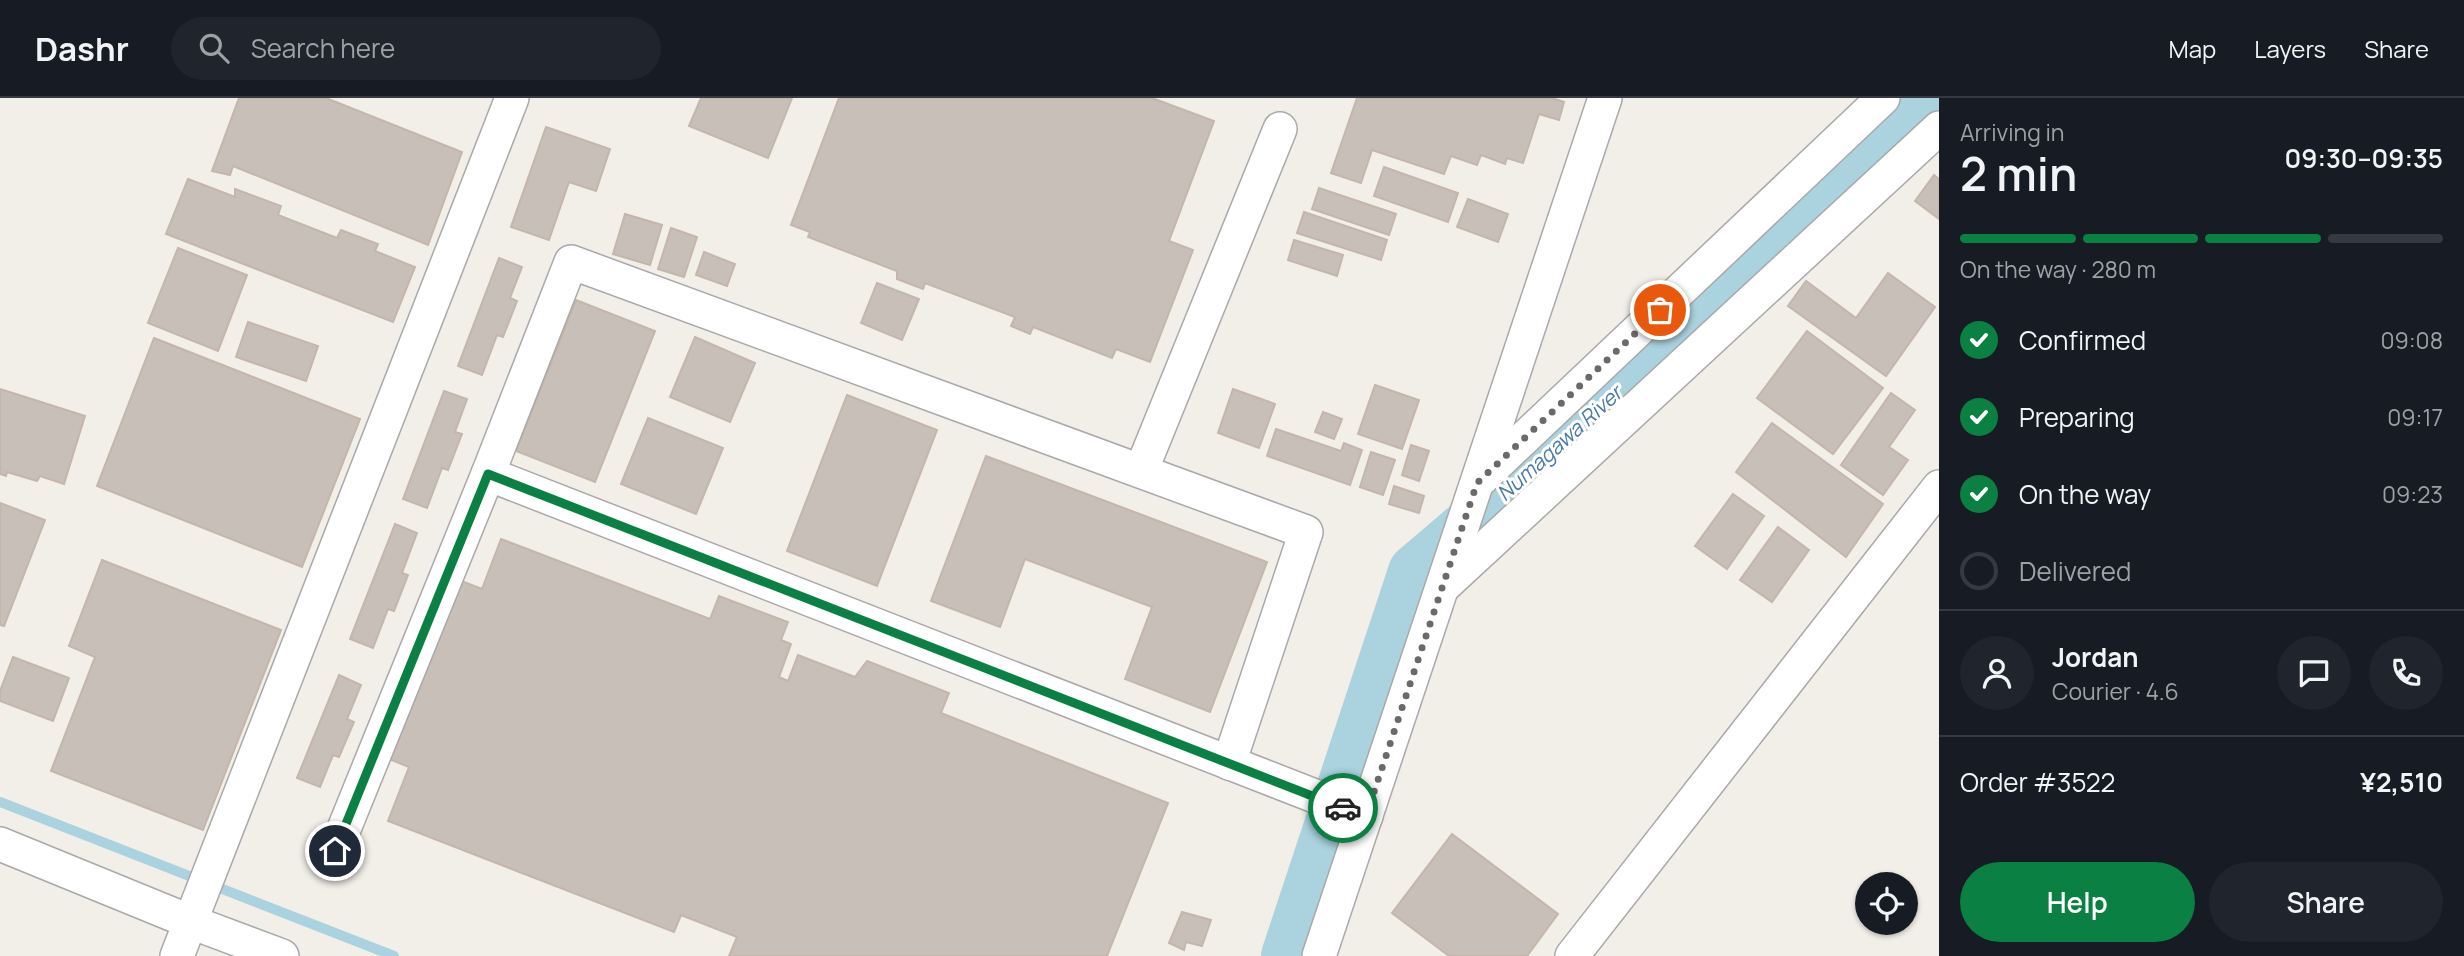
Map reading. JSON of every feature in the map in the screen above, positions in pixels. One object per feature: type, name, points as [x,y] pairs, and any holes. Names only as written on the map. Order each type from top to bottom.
[{"type":"street","points":[[177,956],[512,98]]},
{"type":"street","points":[[1319,956],[1605,98]]},
{"type":"street","points":[[1475,489],[1883,98]]},
{"type":"street","points":[[1445,578],[1939,128]]},
{"type":"street","points":[[1141,471],[1280,129]]},
{"type":"street","points":[[335,851],[571,262],[1306,532],[1229,763]]},
{"type":"street","points":[[488,474],[1366,816]]},
{"type":"street","points":[[1572,956],[1939,487]]},
{"type":"street","points":[[0,844],[282,956]]},
{"type":"building","points":[[239,98],[326,98],[462,152],[428,245],[233,166],[230,175],[212,171]]},
{"type":"building","points":[[701,98],[792,98],[768,158],[689,126]]},
{"type":"building","points":[[839,98],[1152,98],[1214,121],[1169,241],[1193,250],[1150,362],[1116,349],[1112,358],[1033,327],[1030,334],[1011,326],[1015,317],[925,283],[923,289],[897,279],[897,271],[808,237],[810,232],[791,225]]},
{"type":"building","points":[[1357,98],[1552,98],[1564,102],[1559,120],[1539,114],[1523,163],[1507,158],[1505,164],[1481,155],[1477,165],[1451,156],[1444,174],[1372,150],[1361,183],[1331,173]]},
{"type":"building","points":[[546,127],[610,149],[596,191],[569,182],[549,240],[511,227]]},
{"type":"building","points":[[1384,167],[1458,193],[1448,222],[1374,196]]},
{"type":"building","points":[[1934,175],[1939,179],[1939,219],[1915,201]]},
{"type":"building","points":[[188,179],[235,197],[235,189],[281,206],[278,215],[337,238],[341,230],[378,244],[375,251],[415,267],[393,322],[166,234]]},
{"type":"building","points":[[1319,188],[1396,214],[1389,235],[1312,209]]},
{"type":"building","points":[[1468,199],[1508,214],[1498,242],[1457,227]]},
{"type":"building","points":[[1304,212],[1387,240],[1381,260],[1297,233]]},
{"type":"building","points":[[625,214],[662,225],[650,265],[613,254]]},
{"type":"building","points":[[671,228],[697,237],[684,277],[658,269]]},
{"type":"building","points":[[1294,240],[1343,255],[1337,276],[1288,260]]},
{"type":"building","points":[[178,248],[247,275],[218,351],[148,323]]},
{"type":"building","points":[[704,252],[735,264],[727,286],[696,275]]},
{"type":"building","points":[[499,258],[522,267],[510,298],[517,301],[503,337],[497,335],[482,375],[458,366]]},
{"type":"building","points":[[1888,273],[1935,307],[1886,376],[1788,306],[1806,281],[1856,318]]},
{"type":"building","points":[[877,283],[919,299],[902,340],[861,323]]},
{"type":"building","points":[[576,300],[655,331],[595,482],[516,451]]},
{"type":"building","points":[[248,322],[318,346],[306,381],[236,357]]},
{"type":"building","points":[[1807,331],[1883,388],[1833,454],[1757,398]]},
{"type":"building","points":[[695,337],[755,363],[730,422],[670,397]]},
{"type":"building","points":[[154,338],[360,419],[302,567],[97,486]]},
{"type":"building","points":[[1375,385],[1419,400],[1402,449],[1358,434]]},
{"type":"building","points":[[0,389],[85,416],[64,484],[40,476],[37,481],[7,472],[6,476],[0,474]]},
{"type":"building","points":[[1233,389],[1275,404],[1259,448],[1218,433]]},
{"type":"building","points":[[444,391],[467,399],[455,432],[462,434],[448,470],[442,468],[427,508],[403,499]]},
{"type":"building","points":[[1891,393],[1915,410],[1889,447],[1908,460],[1883,495],[1841,465]]},
{"type":"building","points":[[847,395],[937,430],[877,586],[787,551]]},
{"type":"building","points":[[1323,412],[1342,419],[1334,439],[1315,432]]},
{"type":"building","points":[[648,418],[723,448],[696,514],[621,484]]},
{"type":"building","points":[[1772,423],[1883,504],[1846,557],[1736,472]]},
{"type":"building","points":[[1276,429],[1341,451],[1344,443],[1362,450],[1350,485],[1267,456]]},
{"type":"building","points":[[1411,445],[1429,451],[1419,481],[1402,475]]},
{"type":"building","points":[[1371,452],[1395,460],[1383,495],[1360,487]]},
{"type":"building","points":[[986,456],[1267,562],[1210,712],[1125,679],[1152,607],[1025,559],[1000,627],[931,601]]},
{"type":"building","points":[[1394,486],[1424,496],[1419,513],[1389,504]]},
{"type":"building","points":[[1733,494],[1764,516],[1727,569],[1695,546]]},
{"type":"building","points":[[0,503],[45,520],[4,626],[0,625]]},
{"type":"building","points":[[395,524],[417,533],[402,573],[408,575],[394,611],[388,609],[373,648],[350,639]]},
{"type":"building","points":[[1778,527],[1809,550],[1772,602],[1740,580]]},
{"type":"building","points":[[501,539],[710,619],[719,596],[788,622],[781,640],[791,644],[779,677],[788,681],[798,655],[855,677],[867,661],[949,693],[941,713],[1168,803],[1107,956],[729,956],[737,937],[681,915],[674,932],[388,821],[409,767],[389,759],[459,580],[482,589]]},
{"type":"building","points":[[102,560],[281,630],[203,830],[51,771],[95,657],[69,646]]},
{"type":"building","points":[[13,657],[69,678],[53,721],[0,701],[0,691]]},
{"type":"building","points":[[339,675],[361,685],[347,719],[354,722],[339,757],[333,755],[320,787],[297,778]]},
{"type":"building","points":[[1452,834],[1558,914],[1527,956],[1449,956],[1392,913]]},
{"type":"building","points":[[1182,912],[1211,920],[1202,946],[1186,942],[1184,950],[1169,943]]},
{"type":"waterway","name":"Numagawa River","points":[[1289,956],[1416,572],[1477,520],[1939,98]]},
{"type":"waterway","points":[[0,802],[394,956]]},
{"type":"way so far","points":[[1343,808],[1366,816],[1477,483],[1660,310]]},
{"type":"route","points":[[335,851],[488,474],[1343,808]]}]
